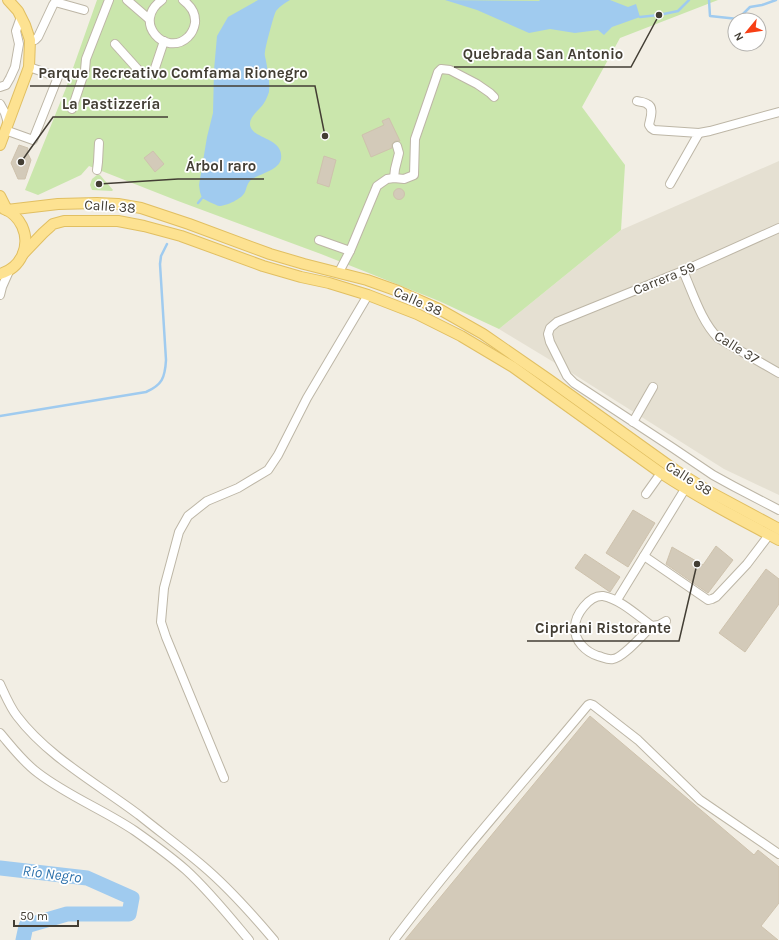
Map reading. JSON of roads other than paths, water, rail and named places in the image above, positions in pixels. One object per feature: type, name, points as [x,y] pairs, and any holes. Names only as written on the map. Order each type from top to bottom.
[{"type":"main road","points":[[0,145],[29,67],[30,40],[23,21],[8,0]]},
{"type":"main road","points":[[0,196],[4,209],[17,219],[25,232],[26,242],[23,254]]},
{"type":"main road","name":"Calle 38","points":[[4,209],[58,204],[97,203],[118,204],[141,208],[270,254],[367,280],[398,291],[439,309],[482,334],[532,367],[674,470],[710,492],[779,529]]},
{"type":"main road","name":"Calle 38","points":[[10,270],[18,263],[23,254],[53,224],[64,221],[118,221],[181,236],[263,266],[368,294],[417,314],[461,336],[513,367],[684,489],[779,540]]},
{"type":"main road","points":[[0,274],[10,270]]},
{"type":"street","points":[[72,108],[85,70],[86,59],[109,0]]},
{"type":"street","points":[[127,0],[149,19],[153,32],[157,37],[171,43],[186,39],[195,26],[194,11],[190,5],[183,0]]},
{"type":"street","points":[[149,19],[156,4],[162,0]]},
{"type":"street","points":[[30,40],[35,40],[38,37],[55,2],[84,10]]},
{"type":"street","points":[[0,87],[6,85],[15,67],[18,44],[16,31],[23,21]]},
{"type":"street","points":[[153,74],[164,41]]},
{"type":"street","points":[[115,44],[142,74]]},
{"type":"street","points":[[0,104],[5,113],[7,126],[33,140],[58,77],[29,67]]},
{"type":"street","points":[[339,272],[350,251],[377,186],[387,179],[404,179],[414,175],[415,139],[438,72],[441,69],[450,70],[477,84],[494,97]]},
{"type":"street","points":[[637,101],[648,104],[651,108],[652,111],[649,125],[654,130],[699,133],[779,112]]},
{"type":"street","points":[[670,184],[699,133]]},
{"type":"street","points":[[97,170],[99,142]]},
{"type":"street","points":[[394,178],[399,152],[397,146]]},
{"type":"street","name":"Carrera 59","points":[[550,328],[557,322],[683,271],[779,228]]},
{"type":"street","points":[[319,240],[350,251]]},
{"type":"street","points":[[0,295],[10,270]]},
{"type":"street","name":"Calle 37","points":[[683,271],[704,319],[711,331],[718,338],[779,372]]},
{"type":"street","points":[[224,778],[161,622],[164,588],[179,532],[188,516],[207,501],[238,488],[268,470],[278,455],[307,398],[368,294]]},
{"type":"street","name":"Calle 38","points":[[550,328],[548,334],[550,342],[567,376],[574,384],[674,448],[713,475],[779,510]]},
{"type":"street","points":[[633,422],[653,387]]},
{"type":"street","points":[[646,494],[661,473]]},
{"type":"street","points":[[617,600],[684,489]]},
{"type":"street","points":[[644,556],[708,600],[712,600],[747,564],[768,535]]},
{"type":"street","points":[[652,626],[617,600],[597,596],[583,607],[576,620],[574,628],[576,637],[580,644],[590,653],[607,659],[614,659],[623,654],[652,626],[659,625],[666,621]]},
{"type":"street","points":[[0,684],[7,700],[17,716],[34,736],[54,753],[126,806],[203,866],[233,894],[274,940]]},
{"type":"street","points":[[394,940],[426,898],[491,819],[590,704],[594,705],[638,740],[700,800],[779,854]]},
{"type":"street","points":[[0,733],[21,758],[38,773],[65,791],[134,831],[186,870],[250,940]]},
{"type":"water","points":[[258,0],[290,0],[276,11],[273,18],[265,53],[269,76],[269,92],[264,103],[250,121],[251,128],[254,132],[274,143],[278,147],[281,152],[281,159],[280,163],[273,169],[252,179],[241,197],[230,203],[219,206],[202,198],[199,185],[207,137],[213,113],[214,70],[217,36],[228,17]]},
{"type":"water","points":[[445,0],[610,0],[628,7],[636,4],[640,17],[612,27],[604,35],[598,30],[575,33],[550,29],[529,33],[477,10]]},
{"type":"waterway","points":[[640,17],[678,11],[689,0]]},
{"type":"waterway","points":[[709,0],[710,16],[738,19],[750,7],[776,0]]},
{"type":"waterway","points":[[198,203],[202,198]]},
{"type":"waterway","points":[[0,416],[146,392],[159,384],[165,372],[166,360],[160,264],[161,256],[167,244]]},
{"type":"waterway","name":"Río Negro","points":[[0,868],[87,878],[132,898],[129,914],[67,914],[26,926],[23,940]]},
{"type":"place","name":"Quebrada San Antonio","points":[[659,15]]},
{"type":"place","name":"Parque Recreativo Comfama Rionegro","points":[[325,136]]},
{"type":"place","name":"La Pastizzería","points":[[21,162]]},
{"type":"place","name":"Árbol raro","points":[[99,184]]},
{"type":"place","name":"Cipriani Ristorante","points":[[697,564]]}]
